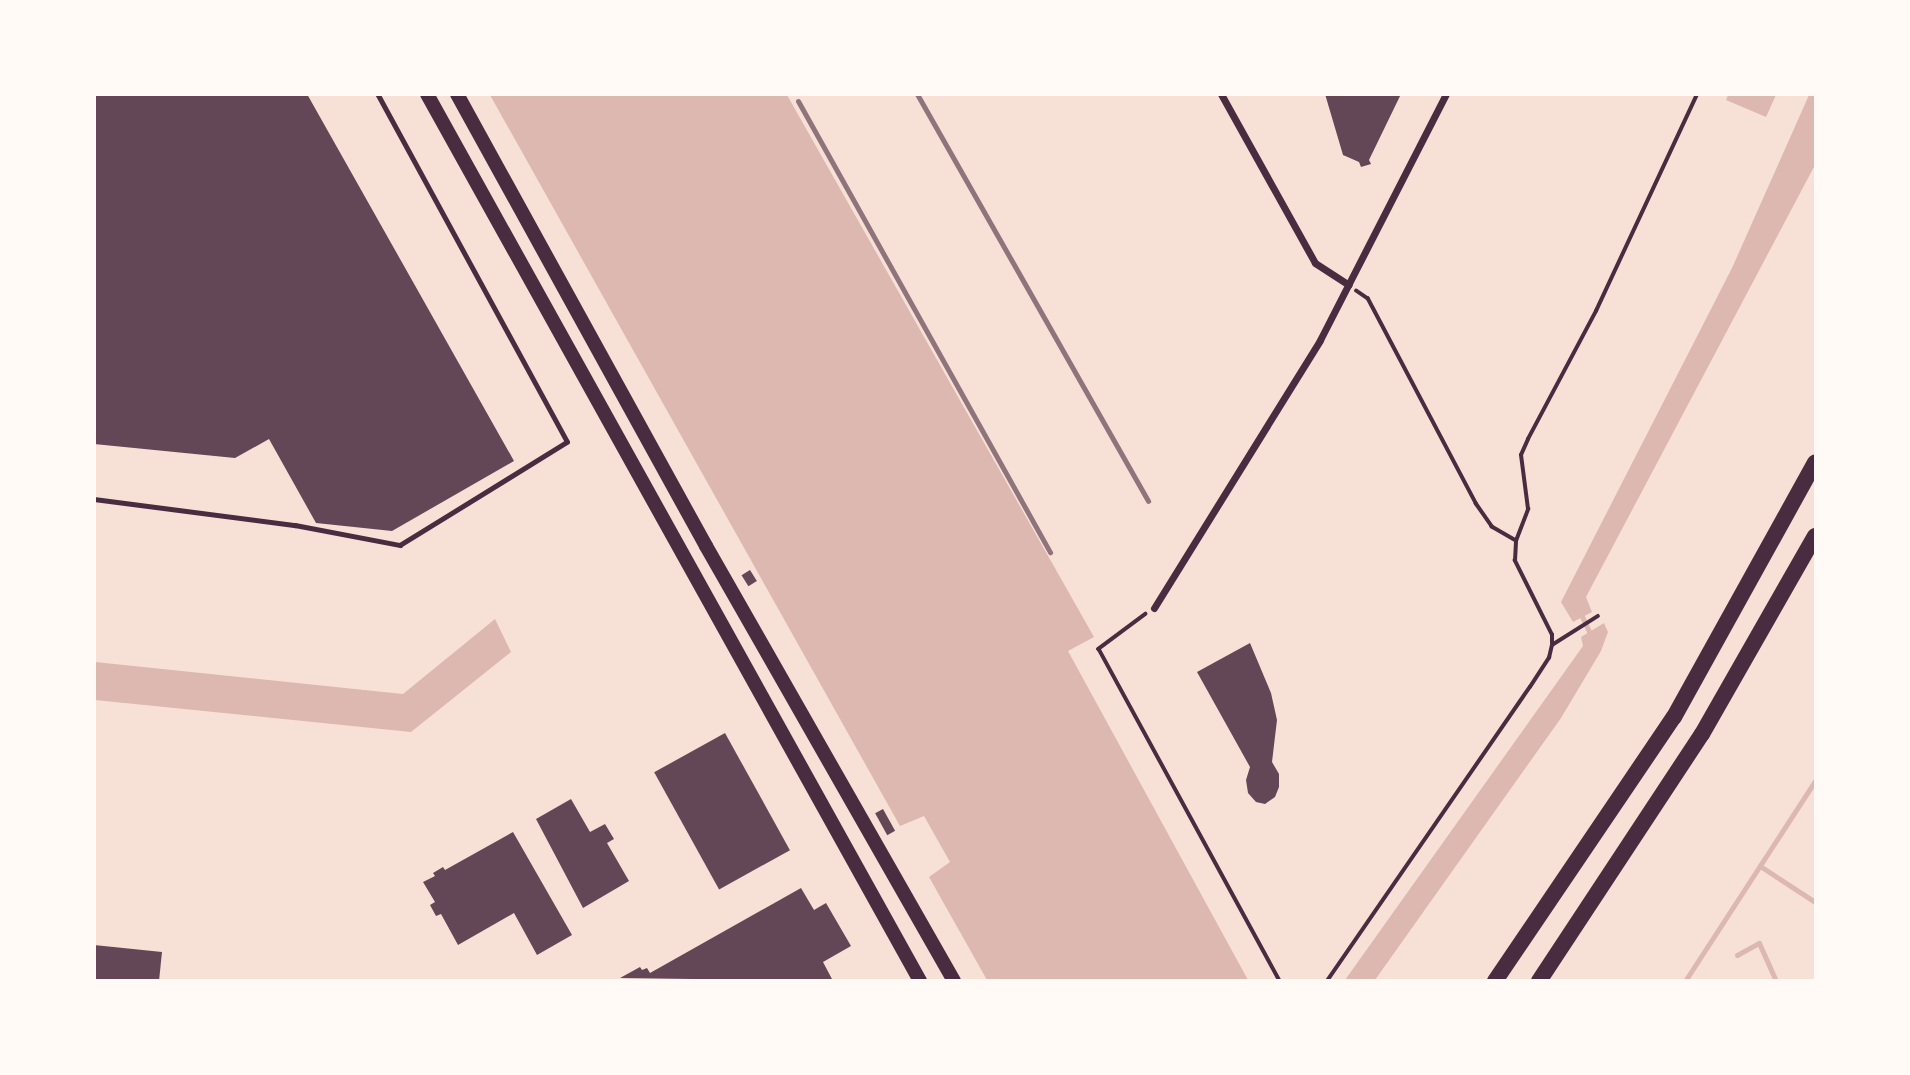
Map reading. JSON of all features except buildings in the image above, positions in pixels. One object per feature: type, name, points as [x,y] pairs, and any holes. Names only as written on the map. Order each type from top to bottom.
[{"type":"highway","points":[[1495,981],[1674,717],[1815,463]]},
{"type":"highway","points":[[1539,981],[1702,734],[1765,629],[1815,536]]},
{"type":"main road","points":[[427,94],[920,981]]},
{"type":"main road","points":[[457,94],[706,546],[954,981]]},
{"type":"street","points":[[1221,94],[1314,263],[1349,285]]},
{"type":"street","points":[[1154,608],[1320,340],[1446,94]]},
{"type":"lane","points":[[94,499],[295,525],[400,545],[567,442],[377,94]]},
{"type":"path","points":[[1327,981],[1549,658],[1552,635],[1515,561],[1516,541],[1528,509],[1521,455],[1596,311],[1697,94]]},
{"type":"path","points":[[1349,285],[1368,299],[1476,504],[1492,527],[1516,541]]},
{"type":"path","points":[[1154,608],[1099,649],[1280,981]]},
{"type":"path","points":[[1552,645],[1597,617]]},
{"type":"shaded area","points":[[1728,94],[1776,95],[1766,117],[1726,100]]},
{"type":"shaded area","points":[[490,95],[787,95],[1094,637],[1068,651],[1248,980],[987,980],[929,877],[950,862],[924,816],[900,826]]},
{"type":"shaded area","points":[[1809,95],[1815,95],[1815,165],[1586,597],[1592,612],[1573,622],[1561,602],[1732,268]]},
{"type":"shaded area","points":[[495,619],[511,652],[411,732],[95,700],[95,662],[403,694]]},
{"type":"shaded area","points":[[1604,623],[1608,632],[1601,651],[1561,718],[1375,980],[1345,980],[1583,646],[1581,637]]},
{"type":"waterway","points":[[1580,612],[1592,638]]},
{"type":"waterway","points":[[1685,981],[1815,781]]},
{"type":"waterway","points":[[1760,866],[1815,902]]},
{"type":"waterway","points":[[1737,955],[1759,943],[1776,981]]},
{"type":"railway","points":[[917,94],[1148,501]]},
{"type":"railway","points":[[798,101],[1050,552]]}]
